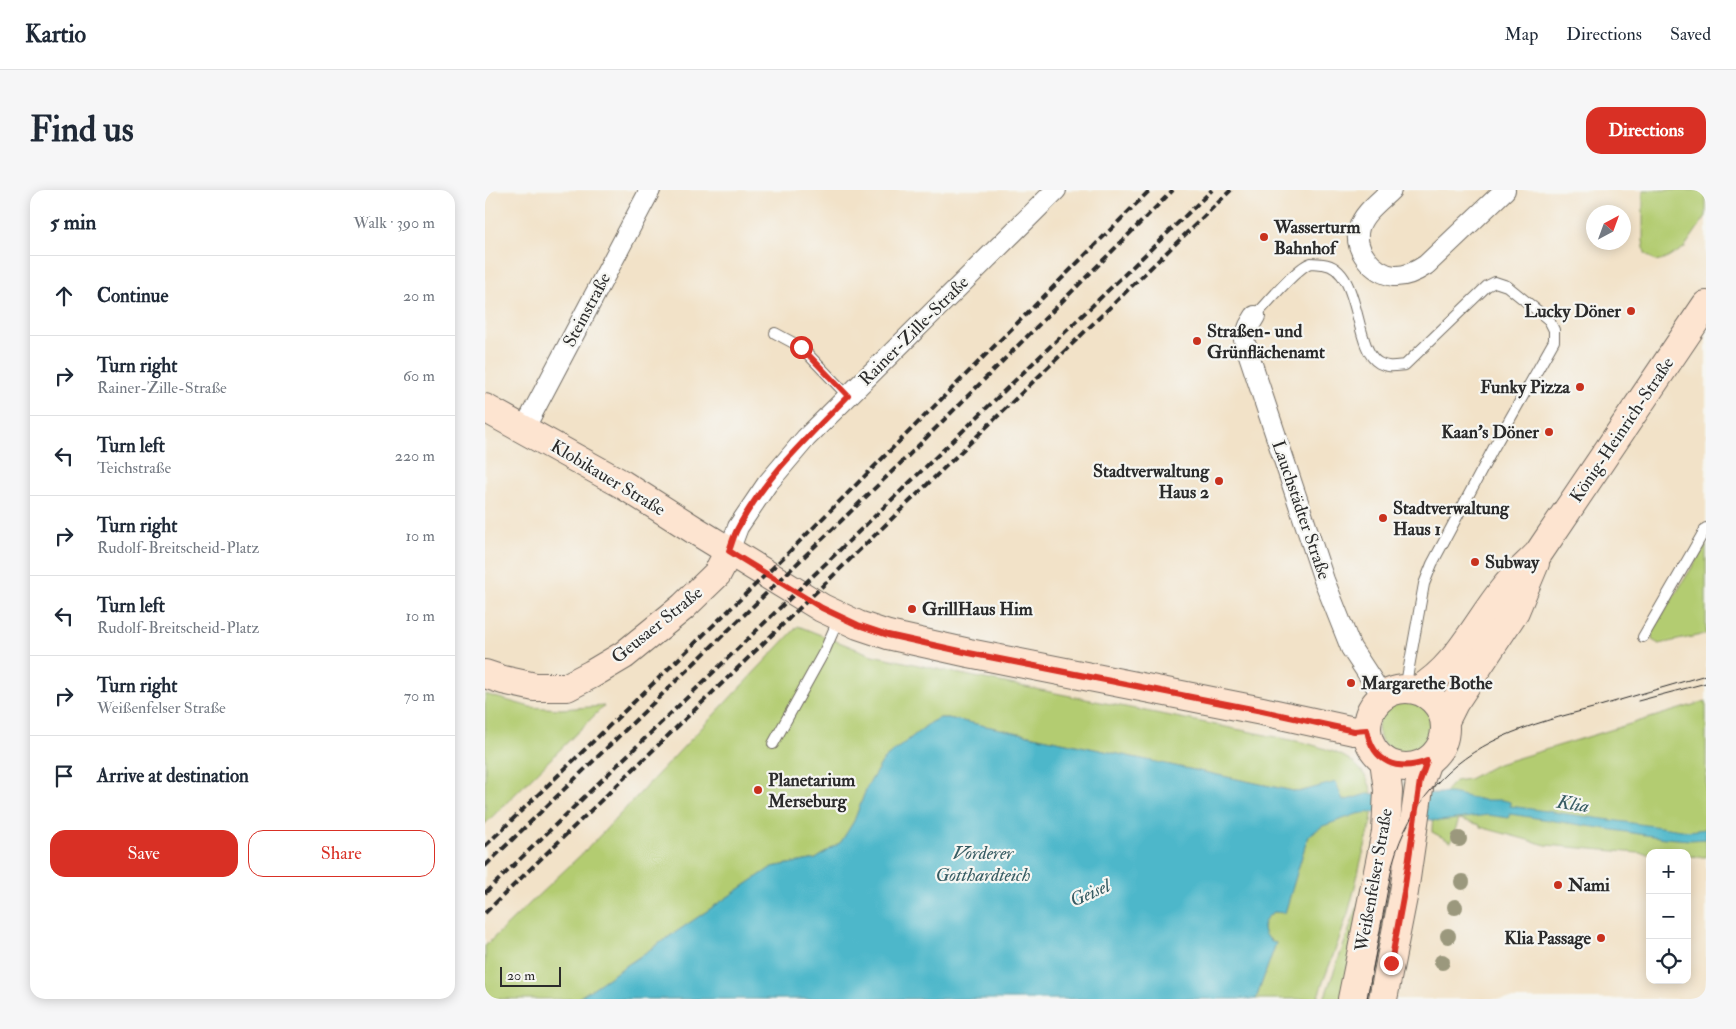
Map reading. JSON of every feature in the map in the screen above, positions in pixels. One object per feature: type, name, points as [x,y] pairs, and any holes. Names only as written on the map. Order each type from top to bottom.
[{"type":"main road","name":"König-Heinrich-Straße","points":[[1402,692],[1432,682],[1445,670],[1503,590],[1538,554],[1706,305]]},
{"type":"main road","name":"Klobikauer Straße","points":[[485,408],[623,484],[822,608],[839,617],[888,635],[1354,731],[1367,730]]},
{"type":"main road","name":"Geusaer Straße","points":[[485,674],[535,687],[567,687],[624,655],[683,607],[717,574],[729,551]]},
{"type":"main road","name":"König-Heinrich-Straße","points":[[1445,721],[1454,703],[1515,611],[1538,554]]},
{"type":"main road","points":[[1402,692],[1428,695],[1441,709],[1445,721],[1444,740],[1437,752],[1427,761],[1416,765],[1394,765],[1384,760],[1370,743],[1367,730],[1370,713],[1402,692]]},
{"type":"main road","name":"Weißenfelser Straße","points":[[1352,999],[1386,832],[1388,790],[1384,760]]},
{"type":"main road","name":"Weißenfelser Straße","points":[[1383,999],[1404,892],[1420,781],[1427,761]]},
{"type":"street","name":"Steinstraße","points":[[524,429],[650,190]]},
{"type":"street","name":"Rainer-Zille-Straße","points":[[729,551],[738,527],[767,484],[806,438],[1056,190]]},
{"type":"street","points":[[1391,190],[1364,218],[1359,228],[1359,239],[1360,251],[1367,259],[1376,268],[1394,276],[1412,273],[1426,265],[1505,190]]},
{"type":"street","name":"Lauchstädter Straße","points":[[1255,316],[1244,340],[1324,580],[1351,648],[1402,692]]},
{"type":"lane","points":[[1255,316],[1299,271],[1311,263],[1327,265],[1341,273],[1348,287],[1369,354],[1377,363],[1389,367],[1405,365],[1487,286],[1495,282],[1507,286],[1549,320],[1555,330],[1554,342],[1493,448],[1431,564],[1424,584],[1402,692]]},
{"type":"lane","points":[[775,333],[801,347],[848,396]]},
{"type":"lane","points":[[1643,638],[1706,528]]},
{"type":"lane","points":[[773,744],[825,650],[839,617]]},
{"type":"green space","points":[[1643,190],[1706,190],[1706,216],[1684,248],[1666,259],[1655,261],[1645,253],[1643,241]]},
{"type":"green space","points":[[1706,545],[1706,634],[1659,644],[1652,640],[1652,631]]},
{"type":"green space","points":[[798,626],[872,655],[1306,743],[1335,752],[1352,762],[1365,776],[1370,786],[1373,804],[1372,814],[1369,833],[1348,913],[1317,999],[1256,999],[1276,943],[1265,936],[1264,922],[1274,912],[1285,913],[1308,836],[1313,832],[1298,792],[948,718],[940,718],[931,722],[884,759],[867,787],[854,821],[841,842],[816,859],[772,867],[577,999],[485,999],[485,946],[588,848]]},
{"type":"green space","points":[[485,694],[530,707],[561,709],[604,706],[485,824]]},
{"type":"green space","points":[[1405,700],[1415,702],[1424,708],[1430,717],[1432,727],[1430,737],[1424,746],[1415,752],[1405,754],[1395,752],[1386,746],[1380,737],[1378,727],[1380,717],[1386,708],[1395,702]]},
{"type":"green space","points":[[1706,701],[1706,857],[1691,856],[1691,849],[1646,849],[1646,854],[1546,845],[1480,827],[1480,825],[1459,819],[1451,842],[1432,832],[1433,816],[1437,804],[1455,781],[1469,779],[1495,765]]},
{"type":"green space","points":[[1360,900],[1343,999],[1324,999]]},
{"type":"water","name":"Vorderer Gotthardteich","points":[[940,718],[948,718],[1298,792],[1336,782],[1343,801],[1367,794],[1451,793],[1483,800],[1503,800],[1510,802],[1510,806],[1689,831],[1706,829],[1706,839],[1665,838],[1510,814],[1509,818],[1488,815],[1440,821],[1372,812],[1357,814],[1323,826],[1308,836],[1285,913],[1274,912],[1264,924],[1263,928],[1266,936],[1276,943],[1256,999],[577,999],[772,867],[816,859],[841,842],[854,821],[867,787],[884,759],[931,722]]},
{"type":"tram line","points":[[1367,999],[1393,862],[1400,841],[1420,804],[1448,772],[1482,747],[1524,728],[1706,675]]},
{"type":"tram line","points":[[1638,701],[1706,683]]},
{"type":"railway","points":[[485,846],[785,556],[1150,190]]},
{"type":"railway","points":[[485,866],[908,456],[1173,190]]},
{"type":"railway","points":[[485,893],[1212,190]]},
{"type":"railway","points":[[485,913],[1231,190]]},
{"type":"place","name":"Wasserturm Bahnhof","points":[[1264,237]]},
{"type":"place","name":"Lucky Döner","points":[[1631,311]]},
{"type":"place","name":"Straßen- und Grünflächenamt","points":[[1197,341]]},
{"type":"place","name":"Funky Pizza","points":[[1580,387]]},
{"type":"place","name":"Kaan's Döner","points":[[1549,432]]},
{"type":"place","name":"Stadtverwaltung Haus 2","points":[[1219,481]]},
{"type":"place","name":"Stadtverwaltung Haus 1","points":[[1383,518]]},
{"type":"place","name":"Subway","points":[[1475,562]]},
{"type":"place","name":"GrillHaus Him","points":[[912,609]]},
{"type":"place","name":"Margarethe Bothe","points":[[1351,683]]},
{"type":"place","name":"Planetarium Merseburg","points":[[758,790]]},
{"type":"place","name":"Nami","points":[[1558,885]]},
{"type":"place","name":"Klia Passage","points":[[1601,938]]},
{"type":"route","points":[[801,347],[848,396],[806,438],[767,484],[738,527],[729,551],[839,617],[888,635],[1354,731],[1367,730],[1370,743],[1384,760],[1394,765],[1406,766],[1427,761],[1420,781],[1412,843],[1391,963]]},
{"type":"water label","name":"Klia","points":[[1573,804]]},
{"type":"water label","name":"Geisel","points":[[1090,893]]}]
